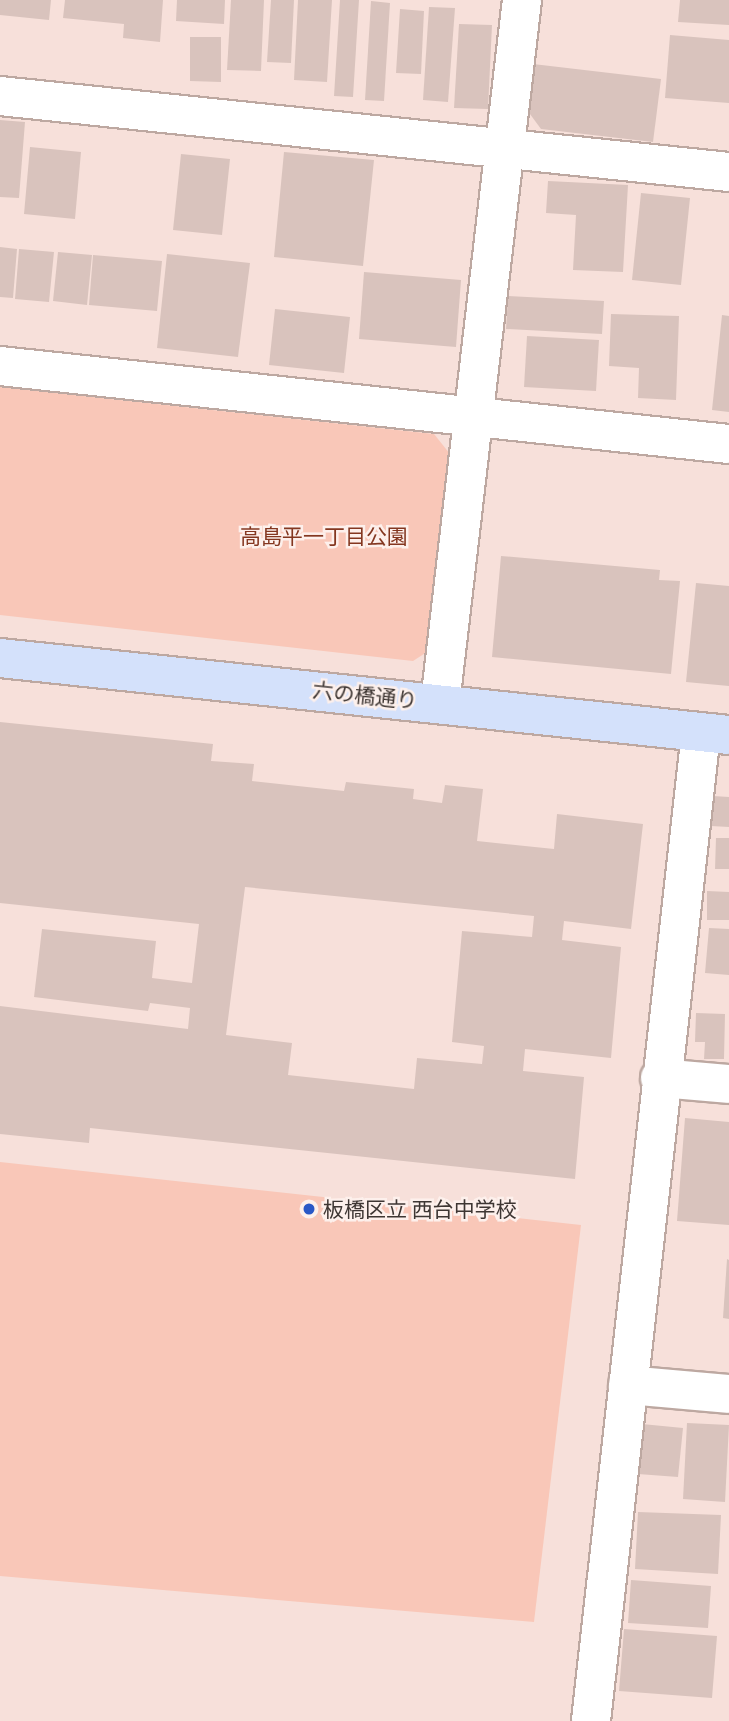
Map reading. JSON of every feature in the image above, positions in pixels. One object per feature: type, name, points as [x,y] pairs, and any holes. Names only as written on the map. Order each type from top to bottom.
[{"type":"street","points":[[440,703],[522,0]]},
{"type":"street","points":[[0,96],[729,172]]},
{"type":"street","points":[[0,366],[473,414],[729,444]]},
{"type":"street","name":"六の橋通り","points":[[0,657],[715,734]]},
{"type":"street","points":[[591,1721],[660,1078],[715,734]]},
{"type":"street","points":[[660,1078],[729,1084]]},
{"type":"street","points":[[628,1385],[729,1394]]},
{"type":"green space","name":"高島平一丁目公園","points":[[0,387],[434,434],[454,459],[430,650],[413,661],[0,615]]},
{"type":"green space","points":[[0,1162],[581,1225],[534,1622],[0,1576]]},
{"type":"building","points":[[0,0],[51,0],[49,20],[0,15]]},
{"type":"building","points":[[65,0],[163,0],[160,42],[123,38],[124,24],[63,18]]},
{"type":"building","points":[[177,0],[225,0],[224,24],[176,21]]},
{"type":"building","points":[[231,0],[264,0],[261,71],[227,70]]},
{"type":"building","points":[[271,0],[294,0],[291,63],[267,62]]},
{"type":"building","points":[[298,0],[332,0],[327,82],[294,80]]},
{"type":"building","points":[[340,0],[359,0],[353,97],[334,96]]},
{"type":"building","points":[[680,0],[729,0],[729,25],[678,22]]},
{"type":"building","points":[[371,1],[390,3],[384,101],[365,100]]},
{"type":"building","points":[[429,7],[455,8],[448,102],[423,100]]},
{"type":"building","points":[[400,9],[424,11],[421,74],[396,73]]},
{"type":"building","points":[[459,24],[492,25],[488,109],[454,108]]},
{"type":"building","points":[[670,35],[729,40],[729,103],[665,98]]},
{"type":"building","points":[[190,37],[221,37],[221,82],[190,81]]},
{"type":"building","points":[[533,64],[661,79],[653,142],[541,129],[527,110]]},
{"type":"building","points":[[0,120],[25,122],[19,198],[0,197]]},
{"type":"building","points":[[30,147],[81,152],[75,219],[24,214]]},
{"type":"building","points":[[284,152],[374,160],[363,266],[274,257]]},
{"type":"building","points":[[181,154],[230,159],[222,235],[173,230]]},
{"type":"building","points":[[548,181],[628,185],[623,272],[573,270],[576,215],[546,213]]},
{"type":"building","points":[[641,193],[690,198],[681,285],[632,280]]},
{"type":"building","points":[[0,247],[17,249],[13,298],[0,297]]},
{"type":"building","points":[[19,249],[54,252],[49,302],[15,299]]},
{"type":"building","points":[[58,252],[92,255],[87,305],[53,301]]},
{"type":"building","points":[[167,254],[250,263],[238,357],[157,348]]},
{"type":"building","points":[[93,255],[162,261],[157,311],[89,305]]},
{"type":"building","points":[[364,272],[461,280],[456,347],[359,339]]},
{"type":"building","points":[[508,296],[604,301],[602,334],[506,329]]},
{"type":"building","points":[[275,309],[350,317],[344,373],[269,365]]},
{"type":"building","points":[[611,314],[679,316],[676,400],[638,398],[639,368],[609,366]]},
{"type":"building","points":[[722,315],[729,316],[729,412],[712,410]]},
{"type":"building","points":[[527,336],[599,340],[596,391],[524,387]]},
{"type":"building","points":[[501,556],[660,570],[659,580],[680,581],[671,674],[492,657]]},
{"type":"building","points":[[696,583],[729,586],[729,686],[686,682]]},
{"type":"building","points":[[0,722],[213,744],[211,761],[254,764],[252,781],[344,791],[346,782],[414,789],[413,799],[442,803],[445,785],[483,789],[477,841],[554,849],[557,814],[643,824],[631,929],[564,921],[562,940],[621,947],[611,1058],[525,1049],[523,1071],[584,1077],[575,1179],[90,1128],[89,1143],[0,1134],[0,1006],[188,1029],[190,1008],[150,1003],[148,1011],[34,997],[42,929],[156,941],[152,978],[192,983],[199,924],[0,903]],"holes":[[[245,887],[534,916],[532,937],[462,931],[452,1042],[484,1046],[482,1064],[417,1058],[414,1089],[288,1075],[292,1043],[226,1035]]]},
{"type":"building","points":[[713,796],[729,797],[729,827],[711,826]]},
{"type":"building","points":[[716,838],[729,838],[729,869],[715,869]]},
{"type":"building","points":[[707,891],[729,892],[729,920],[707,920]]},
{"type":"building","points":[[709,928],[729,929],[729,975],[705,973]]},
{"type":"building","points":[[696,1013],[725,1014],[724,1059],[704,1059],[705,1042],[695,1042]]},
{"type":"building","points":[[685,1118],[729,1122],[729,1225],[677,1221]]},
{"type":"building","points":[[727,1259],[729,1260],[729,1319],[723,1318]]},
{"type":"building","points":[[687,1423],[729,1425],[725,1502],[683,1499]]},
{"type":"building","points":[[642,1424],[683,1428],[678,1477],[638,1474]]},
{"type":"building","points":[[638,1512],[721,1515],[718,1574],[635,1569]]},
{"type":"building","points":[[631,1580],[711,1586],[708,1628],[628,1623]]},
{"type":"building","points":[[624,1629],[717,1636],[712,1698],[619,1691]]},
{"type":"place","name":"板橋区立 西台中学校","points":[[309,1209]]}]
